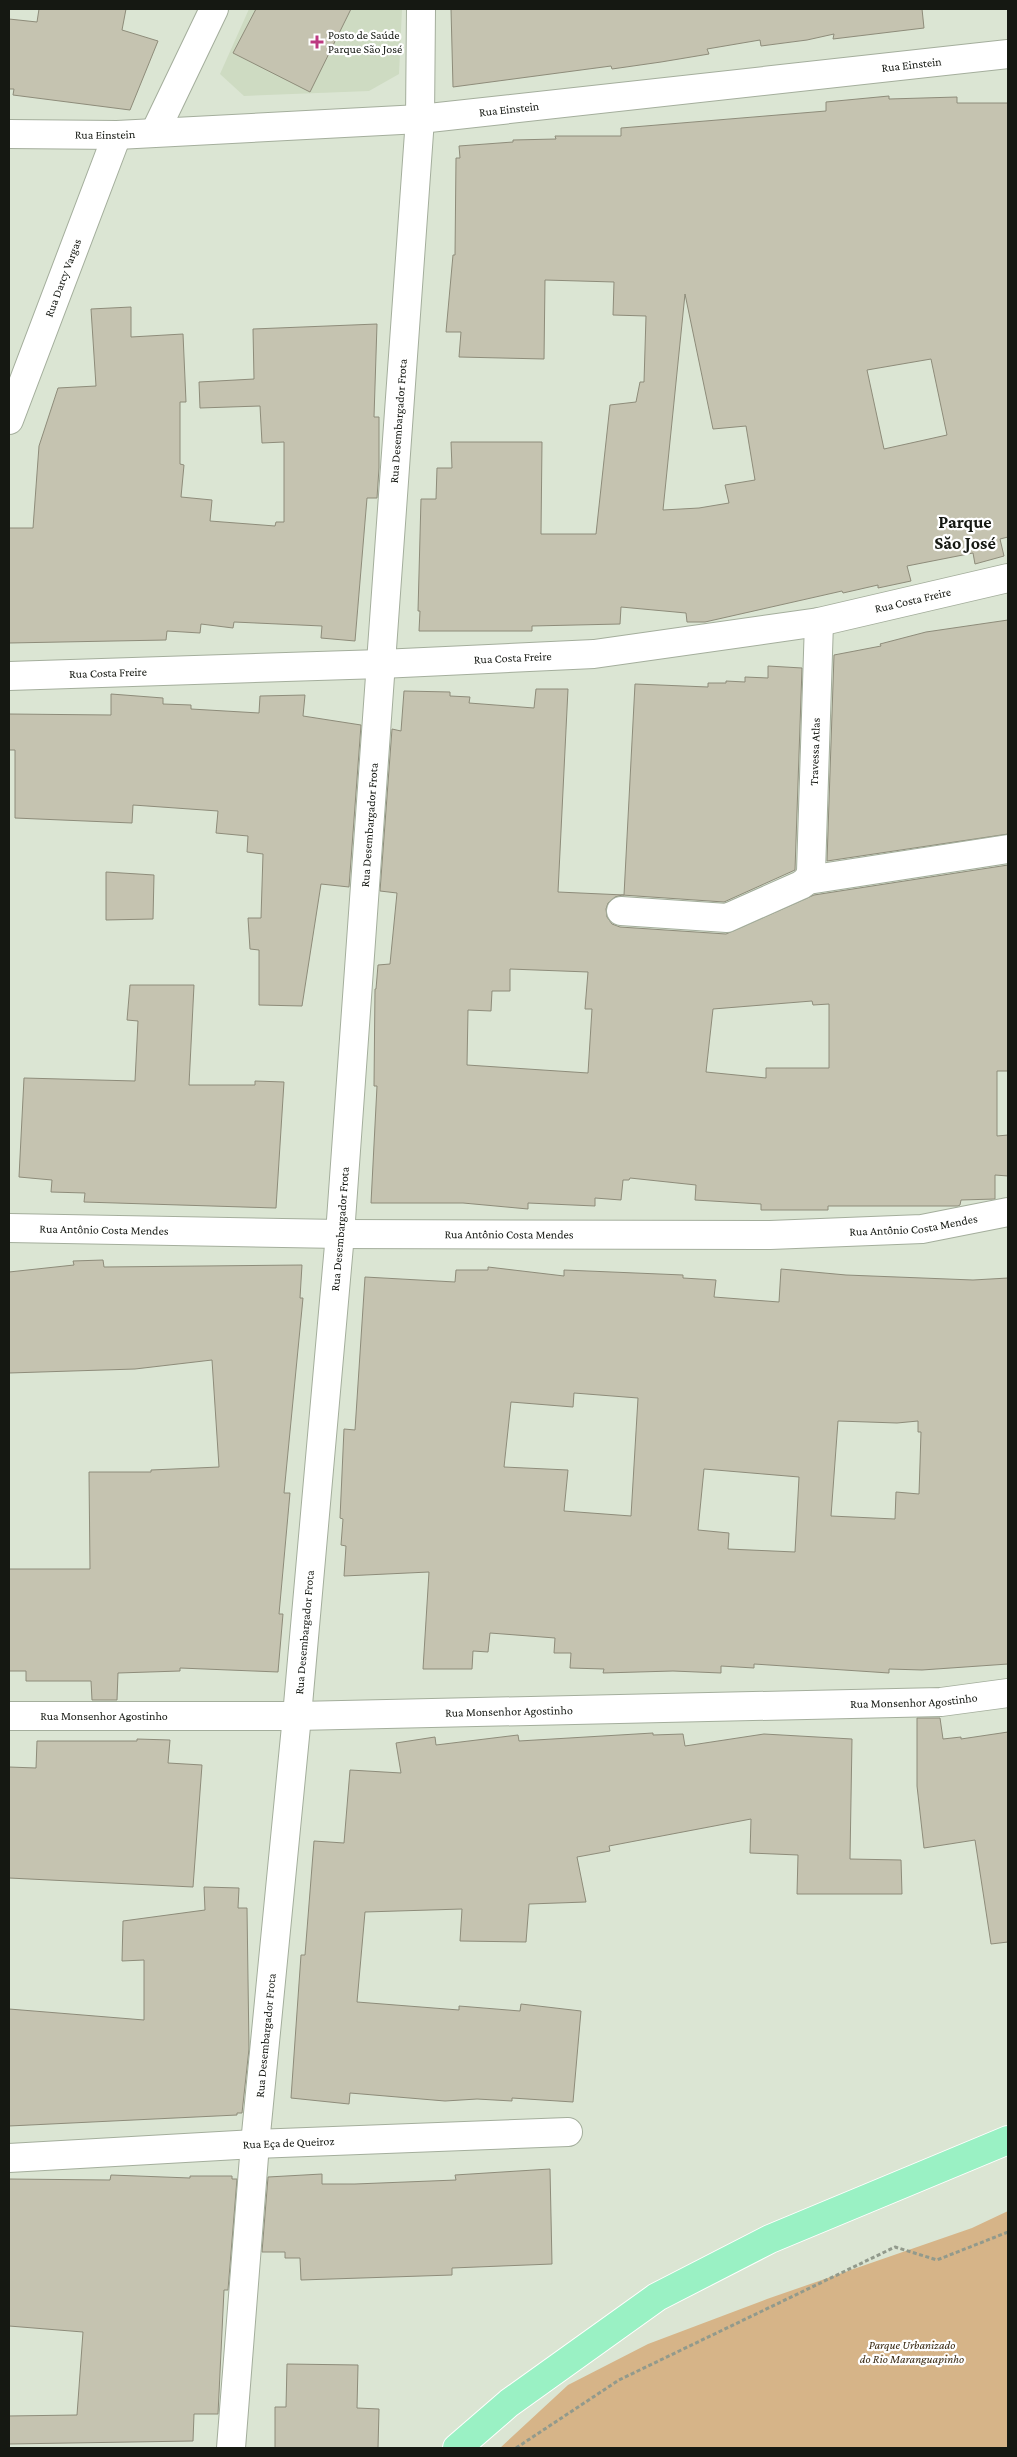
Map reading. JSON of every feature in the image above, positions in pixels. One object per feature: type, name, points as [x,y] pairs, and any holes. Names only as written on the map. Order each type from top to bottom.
[{"type":"main road","points":[[457,2448],[509,2403],[657,2297],[770,2239],[1008,2140]]},
{"type":"street","points":[[155,132],[214,9]]},
{"type":"street","name":"Rua Desembargador Frota","points":[[231,2448],[255,2144],[297,1716],[340,1234],[420,120],[421,9]]},
{"type":"street","name":"Rua Einstein","points":[[9,134],[117,134],[420,120],[1007,58]]},
{"type":"street","name":"Rua Darcy Vargas","points":[[9,420],[117,134]]},
{"type":"street","name":"Rua Costa Freire","points":[[9,676],[381,664],[594,654],[820,622],[1008,578]]},
{"type":"street","name":"Travessa Atlas","points":[[808,880],[811,872],[820,622]]},
{"type":"street","points":[[621,911],[727,918],[801,885],[808,880],[1008,849]]},
{"type":"street","name":"Rua Antônio Costa Mendes","points":[[9,1228],[340,1234],[770,1235],[922,1229],[1008,1212]]},
{"type":"street","name":"Rua Monsenhor Agostinho","points":[[9,1716],[297,1716],[941,1702],[1008,1694]]},
{"type":"street","name":"Rua Eça de Queiroz","points":[[9,2158],[255,2144],[568,2132]]},
{"type":"path","points":[[516,2448],[619,2380],[895,2248],[937,2260],[1008,2232]]},
{"type":"shaded area","name":"Posto de Saúde Parque São José","points":[[249,9],[402,9],[399,74],[369,91],[244,96],[220,74]]},
{"type":"green space","name":"Parque Urbanizado do Rio Maranguapinho","points":[[1008,2211],[1008,2448],[500,2448],[568,2385],[648,2344],[767,2299],[972,2228]]},
{"type":"building","points":[[39,9],[126,9],[122,30],[158,41],[130,110],[13,95],[14,89],[9,89],[9,19],[37,22]]},
{"type":"building","points":[[256,9],[351,9],[310,92],[233,53]]},
{"type":"building","points":[[451,9],[922,9],[924,28],[833,39],[834,34],[807,40],[761,46],[760,40],[707,49],[709,54],[661,62],[612,69],[611,66],[453,87]]},
{"type":"building","points":[[889,96],[889,99],[957,97],[957,103],[1008,103],[1008,537],[1000,539],[1004,556],[975,564],[973,553],[907,566],[911,581],[878,588],[878,585],[843,593],[842,591],[705,622],[687,622],[686,613],[621,607],[620,624],[532,626],[532,631],[419,631],[421,499],[436,499],[437,468],[452,468],[451,442],[542,442],[541,534],[596,534],[610,405],[636,402],[640,382],[644,382],[646,316],[613,315],[614,282],[545,280],[544,359],[459,357],[461,332],[446,332],[453,255],[455,255],[456,158],[460,158],[459,146],[513,142],[513,140],[556,139],[555,136],[621,136],[621,128],[826,111],[826,102]],"holes":[[[685,294],[713,429],[746,426],[755,480],[725,485],[729,503],[699,508],[663,510]],[[931,359],[947,435],[884,449],[867,370]]]},
{"type":"building","points":[[131,307],[131,337],[183,334],[186,402],[180,402],[180,464],[184,465],[181,497],[212,500],[210,521],[275,526],[276,522],[284,522],[284,442],[262,443],[260,406],[200,408],[199,382],[254,379],[253,329],[377,324],[374,417],[379,417],[377,498],[367,498],[355,641],[321,638],[322,626],[234,622],[233,628],[201,624],[200,633],[167,631],[166,640],[9,643],[9,528],[33,528],[39,446],[58,388],[96,386],[91,309]]},
{"type":"building","points":[[1008,620],[1008,834],[827,861],[834,655],[881,646],[880,644],[926,632]]},
{"type":"building","points":[[768,666],[802,668],[795,870],[724,902],[622,895],[615,897],[608,903],[606,909],[607,917],[612,924],[620,927],[726,934],[814,895],[1008,865],[1008,1071],[997,1071],[997,1136],[1008,1135],[1008,1176],[995,1175],[995,1199],[961,1200],[958,1206],[828,1206],[828,1210],[761,1210],[761,1204],[695,1200],[696,1185],[630,1178],[629,1180],[623,1180],[621,1200],[595,1198],[595,1206],[528,1203],[528,1209],[463,1203],[371,1203],[377,1086],[374,1086],[375,989],[378,965],[390,964],[397,893],[380,891],[392,729],[401,731],[404,691],[450,692],[450,696],[470,697],[469,703],[534,708],[536,689],[568,689],[558,892],[624,895],[635,684],[708,687],[708,683],[726,683],[726,681],[745,682],[745,677],[768,678]],"holes":[[[510,969],[588,972],[585,1009],[592,1009],[588,1073],[467,1065],[468,1010],[491,1011],[492,991],[510,991]],[[812,1001],[813,1005],[829,1004],[829,1068],[766,1068],[766,1078],[706,1072],[713,1009]]]},
{"type":"building","points":[[111,694],[163,698],[163,704],[191,705],[191,709],[259,713],[260,696],[305,695],[303,716],[361,725],[349,887],[321,884],[302,1006],[259,1005],[259,950],[250,949],[248,918],[261,918],[263,854],[247,852],[248,836],[216,833],[218,811],[133,805],[132,823],[15,818],[15,750],[9,750],[9,714],[111,715]]},
{"type":"building","points":[[106,872],[154,875],[153,919],[106,920]]},
{"type":"building","points":[[130,985],[194,985],[189,1085],[255,1085],[255,1081],[284,1082],[276,1208],[84,1202],[85,1193],[51,1192],[52,1180],[19,1177],[24,1078],[135,1081],[138,1021],[127,1020]]},
{"type":"building","points":[[103,1260],[104,1267],[302,1265],[300,1298],[303,1298],[284,1493],[290,1493],[279,1614],[283,1614],[278,1672],[180,1668],[180,1671],[118,1673],[117,1700],[92,1700],[91,1681],[26,1681],[26,1671],[9,1671],[9,1569],[90,1569],[89,1472],[151,1472],[151,1470],[219,1467],[212,1360],[135,1369],[9,1373],[9,1272],[74,1265],[73,1261]]},
{"type":"building","points":[[488,1267],[564,1276],[564,1270],[683,1275],[683,1278],[716,1280],[714,1297],[779,1302],[781,1269],[846,1275],[973,1280],[1008,1278],[1008,1664],[922,1670],[889,1669],[889,1673],[754,1664],[754,1668],[721,1666],[721,1673],[673,1671],[603,1673],[604,1669],[570,1668],[571,1653],[554,1653],[555,1638],[490,1633],[488,1652],[473,1651],[472,1669],[423,1669],[429,1572],[344,1576],[346,1546],[341,1545],[343,1519],[340,1518],[344,1429],[355,1430],[365,1277],[455,1282],[456,1270],[488,1270]],"holes":[[[574,1393],[638,1398],[631,1516],[564,1511],[568,1470],[504,1467],[511,1402],[573,1407]],[[838,1421],[897,1423],[918,1421],[918,1432],[921,1432],[919,1494],[896,1492],[895,1519],[831,1516]],[[704,1469],[799,1477],[795,1552],[728,1549],[729,1533],[698,1530]]]},
{"type":"building","points":[[917,1718],[940,1718],[943,1739],[961,1737],[961,1739],[1008,1732],[1008,1942],[991,1944],[975,1840],[924,1848],[917,1786]]},
{"type":"building","points":[[653,1733],[653,1735],[683,1734],[685,1746],[764,1734],[852,1739],[850,1859],[901,1860],[902,1894],[797,1894],[798,1855],[750,1853],[751,1819],[609,1846],[610,1851],[577,1857],[586,1902],[529,1904],[526,1942],[460,1941],[462,1909],[365,1912],[357,2002],[459,2010],[459,2006],[520,2011],[521,2004],[581,2011],[573,2102],[512,2098],[512,2101],[477,2099],[445,2101],[350,2093],[349,2104],[291,2098],[301,1955],[305,1955],[314,1841],[344,1843],[350,1770],[401,1773],[396,1743],[435,1737],[436,1745],[518,1735],[519,1741]]},
{"type":"building","points":[[137,1739],[170,1740],[168,1763],[202,1765],[193,1887],[9,1878],[9,1767],[36,1768],[37,1741],[137,1741]]},
{"type":"building","points":[[204,1887],[239,1888],[238,1908],[247,1908],[249,2049],[242,2113],[237,2113],[237,2115],[9,2126],[9,2009],[144,2020],[144,1960],[122,1961],[123,1921],[205,1910]]},
{"type":"building","points":[[550,2169],[552,2264],[452,2268],[452,2275],[301,2280],[300,2258],[285,2258],[285,2252],[262,2252],[268,2177],[322,2174],[322,2184],[355,2184],[456,2180],[455,2175]]},
{"type":"building","points":[[111,2175],[190,2178],[190,2176],[232,2176],[232,2179],[237,2179],[228,2290],[224,2290],[218,2414],[194,2414],[193,2441],[9,2444],[9,2416],[77,2415],[83,2332],[9,2326],[9,2179],[110,2180]]},
{"type":"building","points":[[287,2364],[358,2365],[357,2408],[379,2409],[378,2448],[275,2448],[275,2407],[286,2407]]},
{"type":"place","name":"Posto de Saúde Parque São José","points":[[317,42]]},
{"type":"district","name":"Parque Săo José","points":[[965,532]]}]
